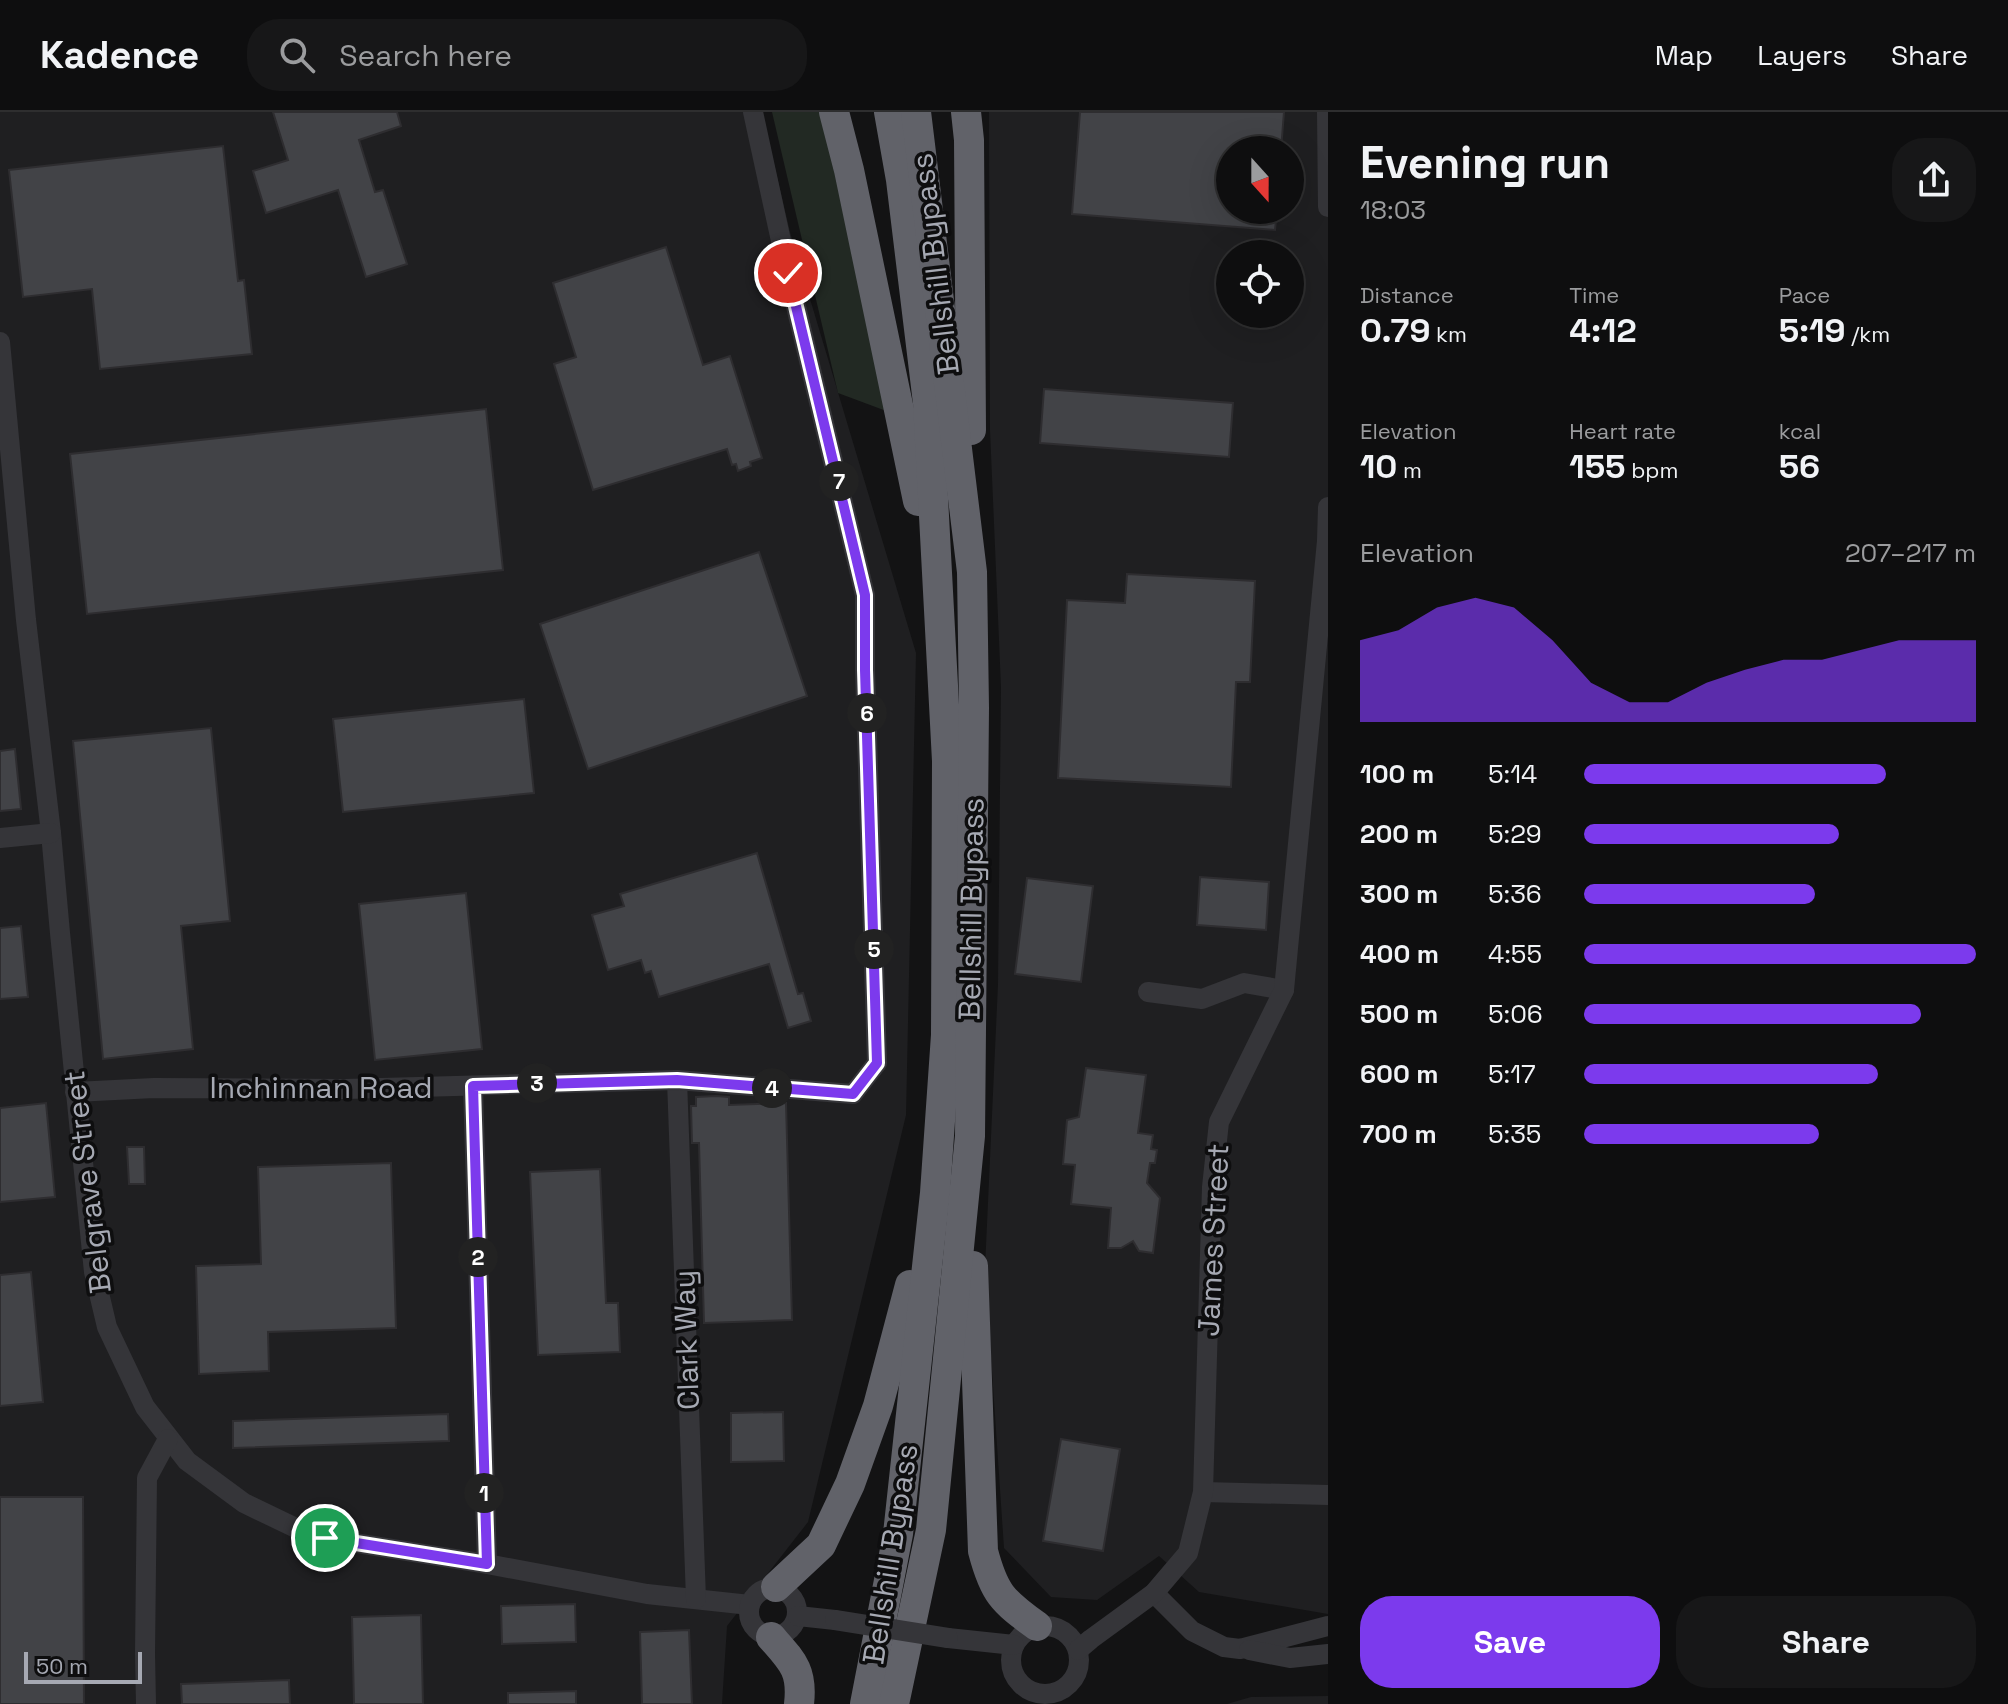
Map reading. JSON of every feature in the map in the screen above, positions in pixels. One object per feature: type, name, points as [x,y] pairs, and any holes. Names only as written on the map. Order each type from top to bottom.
[{"type":"highway","points":[[834,112],[849,170],[939,601]]},
{"type":"highway","name":"Bellshill Bypass","points":[[865,1704],[898,1534],[935,1193],[946,1035],[947,761],[928,403],[901,180],[889,112]]},
{"type":"highway","name":"Bellshill Bypass","points":[[894,1704],[931,1530],[970,1136],[974,708],[972,572],[916,112]]},
{"type":"highway","points":[[966,112],[969,140],[972,572]]},
{"type":"highway","points":[[970,1136],[983,1551],[990,1577],[1001,1596],[1017,1612],[1025,1636]]},
{"type":"highway","points":[[776,1587],[821,1545],[850,1484],[878,1406],[935,1193]]},
{"type":"highway","points":[[771,1637],[794,1663],[801,1686],[799,1704]]},
{"type":"street","name":"Inchinnan Road","points":[[75,1092],[154,1088],[345,1089],[677,1080],[853,1094],[877,1063],[865,595],[753,112]]},
{"type":"street","points":[[1327,112],[1328,206]]},
{"type":"street","name":"Belgrave Street","points":[[0,342],[94,1272],[107,1327],[145,1407],[187,1461],[244,1503],[298,1529],[325,1538],[647,1594],[750,1605]]},
{"type":"street","name":"James Street","points":[[1078,1650],[1154,1593],[1188,1553],[1203,1492],[1212,1187],[1219,1122],[1284,990],[1328,507]]},
{"type":"street","points":[[0,838],[51,833]]},
{"type":"street","points":[[1148,992],[1202,999],[1244,983],[1284,990]]},
{"type":"street","name":"Clark Way","points":[[677,1080],[696,1599]]},
{"type":"street","points":[[473,1086],[487,1564]]},
{"type":"street","points":[[146,1704],[147,1478],[168,1439]]},
{"type":"street","points":[[1203,1492],[1328,1495]]},
{"type":"street","points":[[776,1587],[784,1589],[795,1600],[798,1616],[791,1629],[771,1637],[753,1626],[750,1605],[760,1592],[776,1587]]},
{"type":"street","points":[[1154,1593],[1192,1631],[1224,1647],[1290,1658],[1328,1654]]},
{"type":"street","points":[[798,1616],[948,1638],[1025,1636],[1049,1625],[1065,1631],[1078,1650],[1080,1662],[1070,1684],[1058,1692],[1026,1698],[1010,1661],[1025,1636]]},
{"type":"street","points":[[1240,1649],[1328,1626]]},
{"type":"shaded area","points":[[0,112],[762,112],[790,232],[916,653],[906,1115],[808,1522],[727,1626],[722,1704],[0,1704]]},
{"type":"shaded area","points":[[772,112],[823,112],[889,412],[838,393]]},
{"type":"shaded area","points":[[989,112],[1328,112],[1328,1614],[1199,1592],[1159,1556],[1097,1600],[1051,1597],[1004,1548],[985,1268],[998,984],[1001,687],[990,430]]},
{"type":"shaded area","points":[[1328,1696],[1328,1704],[1227,1704],[1251,1697]]},
{"type":"building","points":[[273,112],[397,112],[401,126],[359,140],[375,192],[383,190],[407,264],[366,277],[338,190],[266,213],[253,171],[288,160]]},
{"type":"building","points":[[1080,112],[1284,112],[1282,136],[1216,136],[1216,224],[1276,224],[1275,230],[1072,214]]},
{"type":"building","points":[[223,146],[238,281],[244,280],[252,354],[100,369],[92,289],[23,297],[9,170]]},
{"type":"building","points":[[666,247],[703,365],[730,356],[762,458],[738,471],[736,464],[732,465],[727,449],[593,490],[554,364],[576,357],[553,283]]},
{"type":"building","points":[[1044,389],[1233,403],[1229,457],[1040,443]]},
{"type":"building","points":[[486,409],[503,570],[87,614],[70,454]]},
{"type":"building","points":[[759,552],[807,696],[588,769],[540,624]]},
{"type":"building","points":[[1127,574],[1255,581],[1250,682],[1236,682],[1231,787],[1058,778],[1067,600],[1125,603]]},
{"type":"building","points":[[524,699],[534,793],[343,812],[333,719]]},
{"type":"building","points":[[211,728],[230,921],[181,926],[193,1049],[103,1059],[73,741]]},
{"type":"building","points":[[15,749],[21,809],[0,811],[0,751]]},
{"type":"building","points":[[757,853],[798,994],[803,993],[811,1021],[788,1028],[769,964],[659,997],[651,971],[645,973],[641,960],[608,970],[592,915],[624,906],[620,894]]},
{"type":"building","points":[[1200,877],[1269,882],[1266,930],[1197,925]]},
{"type":"building","points":[[1027,878],[1093,886],[1081,982],[1015,974]]},
{"type":"building","points":[[466,893],[482,1049],[375,1060],[359,904]]},
{"type":"building","points":[[21,926],[28,997],[0,999],[0,928]]},
{"type":"building","points":[[1086,1068],[1146,1075],[1138,1133],[1153,1135],[1151,1149],[1157,1150],[1155,1163],[1150,1163],[1147,1183],[1160,1198],[1153,1253],[1139,1251],[1133,1241],[1121,1248],[1108,1248],[1111,1208],[1071,1204],[1075,1165],[1063,1164],[1067,1120],[1079,1117]]},
{"type":"building","points":[[696,1097],[729,1097],[729,1105],[786,1103],[792,1320],[704,1323],[699,1143],[692,1143],[691,1106],[696,1106]]},
{"type":"building","points":[[46,1103],[55,1197],[0,1202],[0,1108]]},
{"type":"building","points":[[127,1147],[144,1147],[145,1184],[129,1184]]},
{"type":"building","points":[[391,1163],[396,1328],[268,1332],[269,1371],[199,1374],[196,1266],[261,1264],[258,1167]]},
{"type":"building","points":[[600,1169],[606,1303],[618,1303],[620,1352],[538,1355],[530,1172]]},
{"type":"building","points":[[31,1272],[43,1402],[0,1406],[0,1275]]},
{"type":"building","points":[[783,1412],[784,1461],[731,1462],[731,1413]]},
{"type":"building","points":[[448,1414],[449,1441],[233,1448],[233,1421]]},
{"type":"building","points":[[1061,1439],[1120,1449],[1103,1551],[1043,1541]]},
{"type":"building","points":[[0,1497],[83,1497],[84,1704],[0,1704]]},
{"type":"building","points":[[575,1604],[576,1642],[502,1644],[501,1606]]},
{"type":"building","points":[[421,1615],[423,1704],[354,1704],[352,1617]]},
{"type":"building","points":[[689,1630],[692,1704],[642,1704],[640,1632]]},
{"type":"building","points":[[289,1680],[290,1704],[182,1704],[181,1684]]},
{"type":"building","points":[[576,1691],[576,1704],[508,1704],[508,1693]]},
{"type":"route","points":[[325,1538],[487,1564],[473,1086],[677,1080],[853,1094],[877,1063],[865,595],[788,273]]}]
